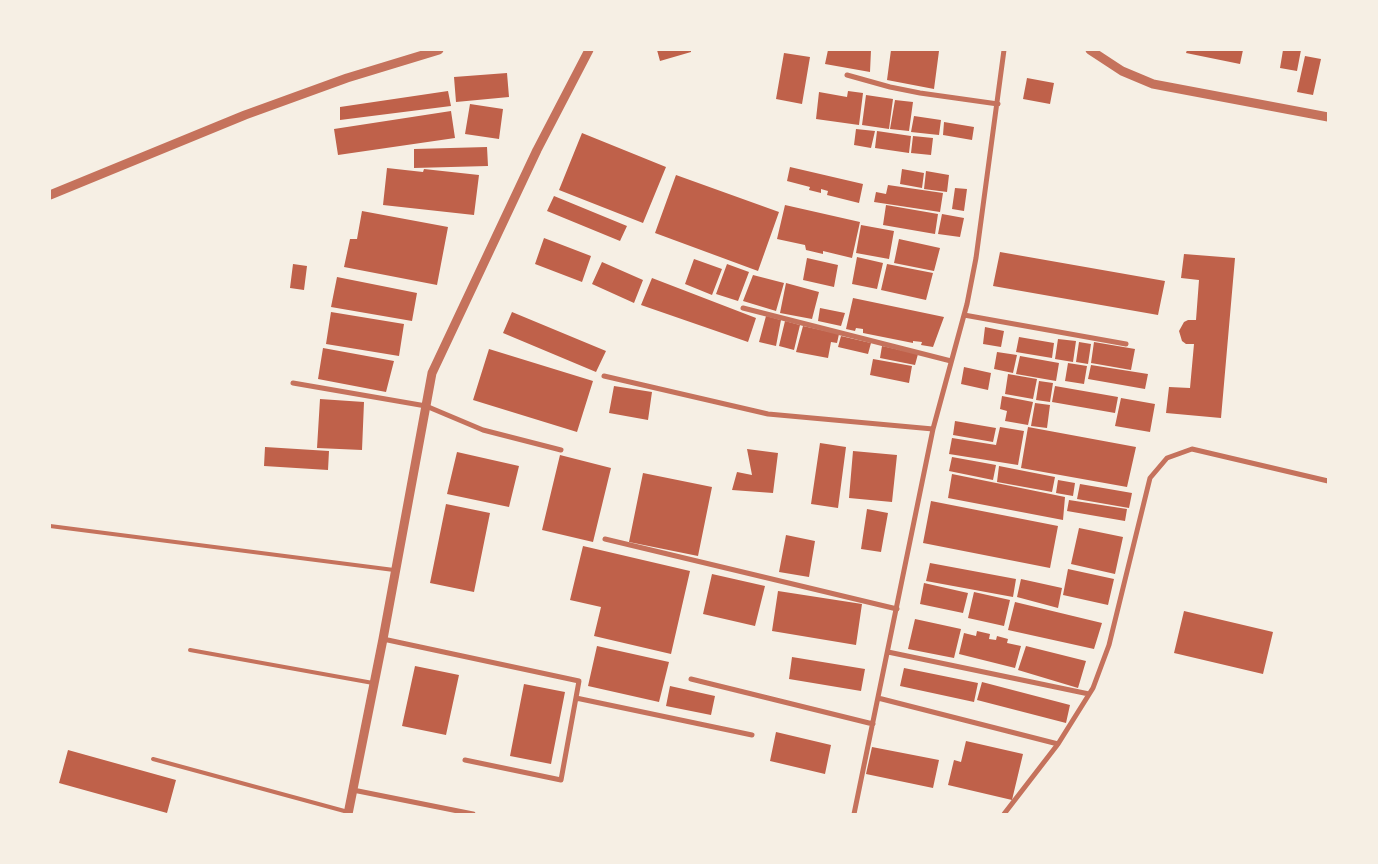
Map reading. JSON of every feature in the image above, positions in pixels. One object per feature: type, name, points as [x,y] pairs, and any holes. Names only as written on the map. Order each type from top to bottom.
[{"type":"street","points":[[50,195],[245,115],[348,78],[439,50]]},
{"type":"street","points":[[348,813],[384,639],[432,373],[536,150],[589,50]]},
{"type":"street","points":[[854,814],[933,429],[964,315],[976,258],[1004,50]]},
{"type":"street","points":[[1090,50],[1122,71],[1153,84],[1328,117]]},
{"type":"street","points":[[847,75],[920,94],[998,104]]},
{"type":"street","points":[[744,308],[951,361]]},
{"type":"street","points":[[964,315],[1126,344]]},
{"type":"street","points":[[604,376],[768,414],[933,429]]},
{"type":"street","points":[[293,384],[426,406],[483,430],[561,450]]},
{"type":"street","points":[[1004,814],[1058,744],[1093,688],[1109,645],[1150,478],[1167,458],[1192,449],[1328,481]]},
{"type":"street","points":[[605,539],[897,609]]},
{"type":"street","points":[[384,639],[579,681],[561,780],[465,760]]},
{"type":"street","points":[[888,652],[1089,694]]},
{"type":"street","points":[[691,679],[873,724]]},
{"type":"street","points":[[576,698],[752,735]]},
{"type":"street","points":[[878,698],[1058,744]]},
{"type":"street","points":[[353,790],[473,814]]},
{"type":"lane","points":[[50,526],[396,570]]},
{"type":"lane","points":[[190,650],[375,683]]},
{"type":"lane","points":[[153,759],[348,813]]},
{"type":"building","points":[[657,50],[691,50],[691,52],[660,61]]},
{"type":"building","points":[[828,50],[871,50],[870,72],[825,64]]},
{"type":"building","points":[[891,50],[939,51],[934,89],[887,80]]},
{"type":"building","points":[[1187,50],[1243,50],[1240,64],[1186,53]]},
{"type":"building","points":[[1283,50],[1301,50],[1297,71],[1280,68]]},
{"type":"building","points":[[784,53],[810,57],[802,104],[776,99]]},
{"type":"building","points":[[1305,56],[1321,59],[1313,95],[1297,92]]},
{"type":"building","points":[[507,73],[509,97],[456,102],[454,77]]},
{"type":"building","points":[[1027,78],[1054,83],[1050,104],[1023,99]]},
{"type":"building","points":[[448,91],[451,106],[340,120],[340,107]]},
{"type":"building","points":[[848,91],[863,93],[859,125],[816,119],[819,92],[847,97]]},
{"type":"building","points":[[866,95],[893,99],[889,129],[862,125]]},
{"type":"building","points":[[895,100],[913,102],[909,131],[890,129]]},
{"type":"building","points":[[470,104],[503,109],[499,139],[465,134]]},
{"type":"building","points":[[451,111],[455,138],[338,155],[334,129]]},
{"type":"building","points":[[914,116],[941,120],[939,135],[911,132]]},
{"type":"building","points":[[944,122],[974,127],[972,140],[943,135]]},
{"type":"building","points":[[856,129],[875,131],[871,148],[854,145]]},
{"type":"building","points":[[877,131],[911,136],[909,153],[875,148]]},
{"type":"building","points":[[582,133],[666,167],[643,223],[559,190]]},
{"type":"building","points":[[913,136],[933,138],[931,155],[911,153]]},
{"type":"building","points":[[487,147],[488,166],[414,168],[414,149]]},
{"type":"building","points":[[790,167],[863,184],[859,203],[827,195],[828,191],[821,189],[821,193],[809,190],[810,187],[787,181]]},
{"type":"building","points":[[387,168],[423,172],[424,169],[479,175],[474,215],[383,205]]},
{"type":"building","points":[[902,169],[924,173],[922,188],[900,184]]},
{"type":"building","points":[[926,171],[949,175],[947,192],[924,189]]},
{"type":"building","points":[[676,175],[779,212],[758,271],[655,233]]},
{"type":"building","points":[[888,185],[943,193],[940,212],[874,202],[876,192],[886,194]]},
{"type":"building","points":[[955,188],[967,189],[964,211],[952,209]]},
{"type":"building","points":[[554,196],[627,226],[620,241],[547,211]]},
{"type":"building","points":[[785,205],[860,222],[852,258],[823,251],[823,254],[806,250],[805,245],[777,239]]},
{"type":"building","points":[[886,205],[938,214],[935,234],[883,225]]},
{"type":"building","points":[[362,211],[448,227],[437,285],[344,267],[350,239],[357,239]]},
{"type":"building","points":[[942,214],[964,218],[960,237],[938,234]]},
{"type":"building","points":[[861,225],[894,231],[889,259],[856,253]]},
{"type":"building","points":[[544,238],[591,256],[582,282],[535,264]]},
{"type":"building","points":[[899,239],[940,248],[934,271],[894,263]]},
{"type":"building","points":[[1000,252],[1165,281],[1158,315],[993,286]]},
{"type":"building","points":[[1184,254],[1235,258],[1221,418],[1166,413],[1169,387],[1190,388],[1194,344],[1186,344],[1182,341],[1179,331],[1184,322],[1196,320],[1199,280],[1181,278]]},
{"type":"building","points":[[857,257],[883,263],[877,289],[852,284]]},
{"type":"building","points":[[807,258],[838,265],[834,287],[803,280]]},
{"type":"building","points":[[694,259],[722,269],[712,295],[685,284]]},
{"type":"building","points":[[602,262],[643,280],[634,303],[592,284]]},
{"type":"building","points":[[293,264],[307,266],[304,290],[290,288]]},
{"type":"building","points":[[727,264],[749,272],[738,301],[716,294]]},
{"type":"building","points":[[887,264],[933,273],[926,300],[881,290]]},
{"type":"building","points":[[753,275],[784,283],[776,311],[743,301]]},
{"type":"building","points":[[337,277],[417,293],[412,321],[331,307]]},
{"type":"building","points":[[652,278],[756,318],[748,342],[641,305]]},
{"type":"building","points":[[786,283],[819,292],[812,319],[780,313]]},
{"type":"building","points":[[853,298],[944,317],[933,347],[921,345],[922,342],[913,341],[913,343],[863,333],[863,329],[856,328],[855,331],[846,329]]},
{"type":"building","points":[[820,308],[845,313],[841,326],[818,321]]},
{"type":"building","points":[[331,312],[404,324],[399,356],[326,344]]},
{"type":"building","points":[[512,312],[606,351],[596,372],[503,333]]},
{"type":"building","points":[[766,316],[781,320],[776,346],[759,342]]},
{"type":"building","points":[[785,321],[800,325],[794,350],[779,346]]},
{"type":"building","points":[[803,326],[839,334],[837,343],[831,342],[828,358],[796,352]]},
{"type":"building","points":[[985,327],[1004,331],[1001,347],[983,344]]},
{"type":"building","points":[[841,336],[871,343],[868,354],[838,347]]},
{"type":"building","points":[[1019,337],[1054,343],[1052,358],[1016,352]]},
{"type":"building","points":[[1058,339],[1076,341],[1073,362],[1055,359]]},
{"type":"building","points":[[1079,342],[1091,344],[1088,364],[1076,362]]},
{"type":"building","points":[[1094,342],[1135,349],[1131,370],[1091,363]]},
{"type":"building","points":[[882,346],[918,354],[915,365],[880,358]]},
{"type":"building","points":[[323,348],[394,361],[386,392],[318,379]]},
{"type":"building","points":[[489,349],[593,381],[577,432],[473,400]]},
{"type":"building","points":[[997,352],[1017,355],[1013,373],[994,369]]},
{"type":"building","points":[[1020,356],[1059,363],[1056,381],[1016,374]]},
{"type":"building","points":[[873,359],[912,366],[909,383],[870,375]]},
{"type":"building","points":[[1068,363],[1087,366],[1084,384],[1065,381]]},
{"type":"building","points":[[1091,365],[1148,374],[1145,389],[1088,379]]},
{"type":"building","points":[[964,367],[991,373],[988,390],[961,384]]},
{"type":"building","points":[[1008,374],[1037,379],[1033,399],[1005,394]]},
{"type":"building","points":[[1039,381],[1053,383],[1050,402],[1036,400]]},
{"type":"building","points":[[614,386],[652,392],[648,420],[609,413]]},
{"type":"building","points":[[1055,386],[1118,397],[1115,413],[1052,402]]},
{"type":"building","points":[[1002,396],[1033,402],[1028,425],[1005,421],[1007,411],[1000,409]]},
{"type":"building","points":[[1121,398],[1155,404],[1150,432],[1115,426]]},
{"type":"building","points":[[320,399],[364,402],[362,450],[317,448]]},
{"type":"building","points":[[1035,403],[1050,405],[1047,428],[1031,426]]},
{"type":"building","points":[[955,421],[996,428],[993,442],[953,435]]},
{"type":"building","points":[[1000,427],[1024,431],[1018,465],[949,454],[952,438],[996,445]]},
{"type":"building","points":[[1028,427],[1136,447],[1127,487],[1021,468]]},
{"type":"building","points":[[820,443],[846,447],[838,508],[811,504]]},
{"type":"building","points":[[265,447],[329,451],[328,470],[264,466]]},
{"type":"building","points":[[747,449],[778,453],[773,493],[732,490],[737,472],[752,475]]},
{"type":"building","points":[[853,451],[897,455],[892,502],[849,498]]},
{"type":"building","points":[[457,452],[519,466],[509,507],[447,494]]},
{"type":"building","points":[[560,455],[611,468],[593,542],[542,530]]},
{"type":"building","points":[[952,457],[996,465],[993,480],[949,471]]},
{"type":"building","points":[[999,466],[1055,477],[1052,492],[997,482]]},
{"type":"building","points":[[643,473],[712,487],[698,556],[629,542]]},
{"type":"building","points":[[952,474],[1065,497],[1063,520],[948,498]]},
{"type":"building","points":[[1058,480],[1075,483],[1073,496],[1056,493]]},
{"type":"building","points":[[1080,484],[1132,493],[1129,508],[1077,499]]},
{"type":"building","points":[[1069,500],[1127,509],[1125,521],[1067,511]]},
{"type":"building","points":[[931,501],[1058,526],[1050,568],[923,543]]},
{"type":"building","points":[[446,504],[490,513],[474,592],[430,583]]},
{"type":"building","points":[[867,509],[888,513],[881,552],[861,549]]},
{"type":"building","points":[[1079,528],[1123,537],[1115,574],[1071,564]]},
{"type":"building","points":[[786,535],[815,541],[809,577],[779,572]]},
{"type":"building","points":[[583,546],[690,571],[671,654],[594,636],[601,607],[570,600]]},
{"type":"building","points":[[930,563],[1016,579],[1013,597],[926,581]]},
{"type":"building","points":[[1068,569],[1114,579],[1108,605],[1063,595]]},
{"type":"building","points":[[712,574],[765,586],[755,626],[703,614]]},
{"type":"building","points":[[1021,579],[1062,588],[1058,608],[1017,597]]},
{"type":"building","points":[[924,583],[968,593],[963,613],[920,604]]},
{"type":"building","points":[[778,591],[862,604],[856,645],[772,631]]},
{"type":"building","points":[[974,592],[1010,600],[1004,626],[968,618]]},
{"type":"building","points":[[1015,602],[1102,623],[1094,649],[1008,630]]},
{"type":"building","points":[[1184,611],[1273,632],[1263,674],[1174,653]]},
{"type":"building","points":[[915,619],[961,629],[954,658],[908,649]]},
{"type":"building","points":[[977,631],[990,634],[989,639],[996,640],[997,636],[1008,639],[1007,643],[1021,646],[1015,668],[959,654],[964,633],[976,636]]},
{"type":"building","points":[[597,646],[669,662],[659,702],[588,686]]},
{"type":"building","points":[[1026,646],[1086,661],[1078,688],[1018,670]]},
{"type":"building","points":[[792,657],[865,669],[861,691],[789,679]]},
{"type":"building","points":[[415,666],[459,675],[446,735],[402,726]]},
{"type":"building","points":[[904,668],[978,683],[974,702],[900,686]]},
{"type":"building","points":[[982,682],[1070,705],[1066,723],[977,700]]},
{"type":"building","points":[[524,684],[565,692],[551,764],[510,756]]},
{"type":"building","points":[[670,686],[715,696],[711,715],[666,706]]},
{"type":"building","points":[[776,732],[831,745],[825,774],[770,761]]},
{"type":"building","points":[[966,741],[1023,754],[1012,800],[948,785],[954,760],[961,762]]},
{"type":"building","points":[[872,747],[939,760],[933,788],[866,774]]},
{"type":"building","points":[[68,750],[176,780],[167,813],[59,783]]}]
